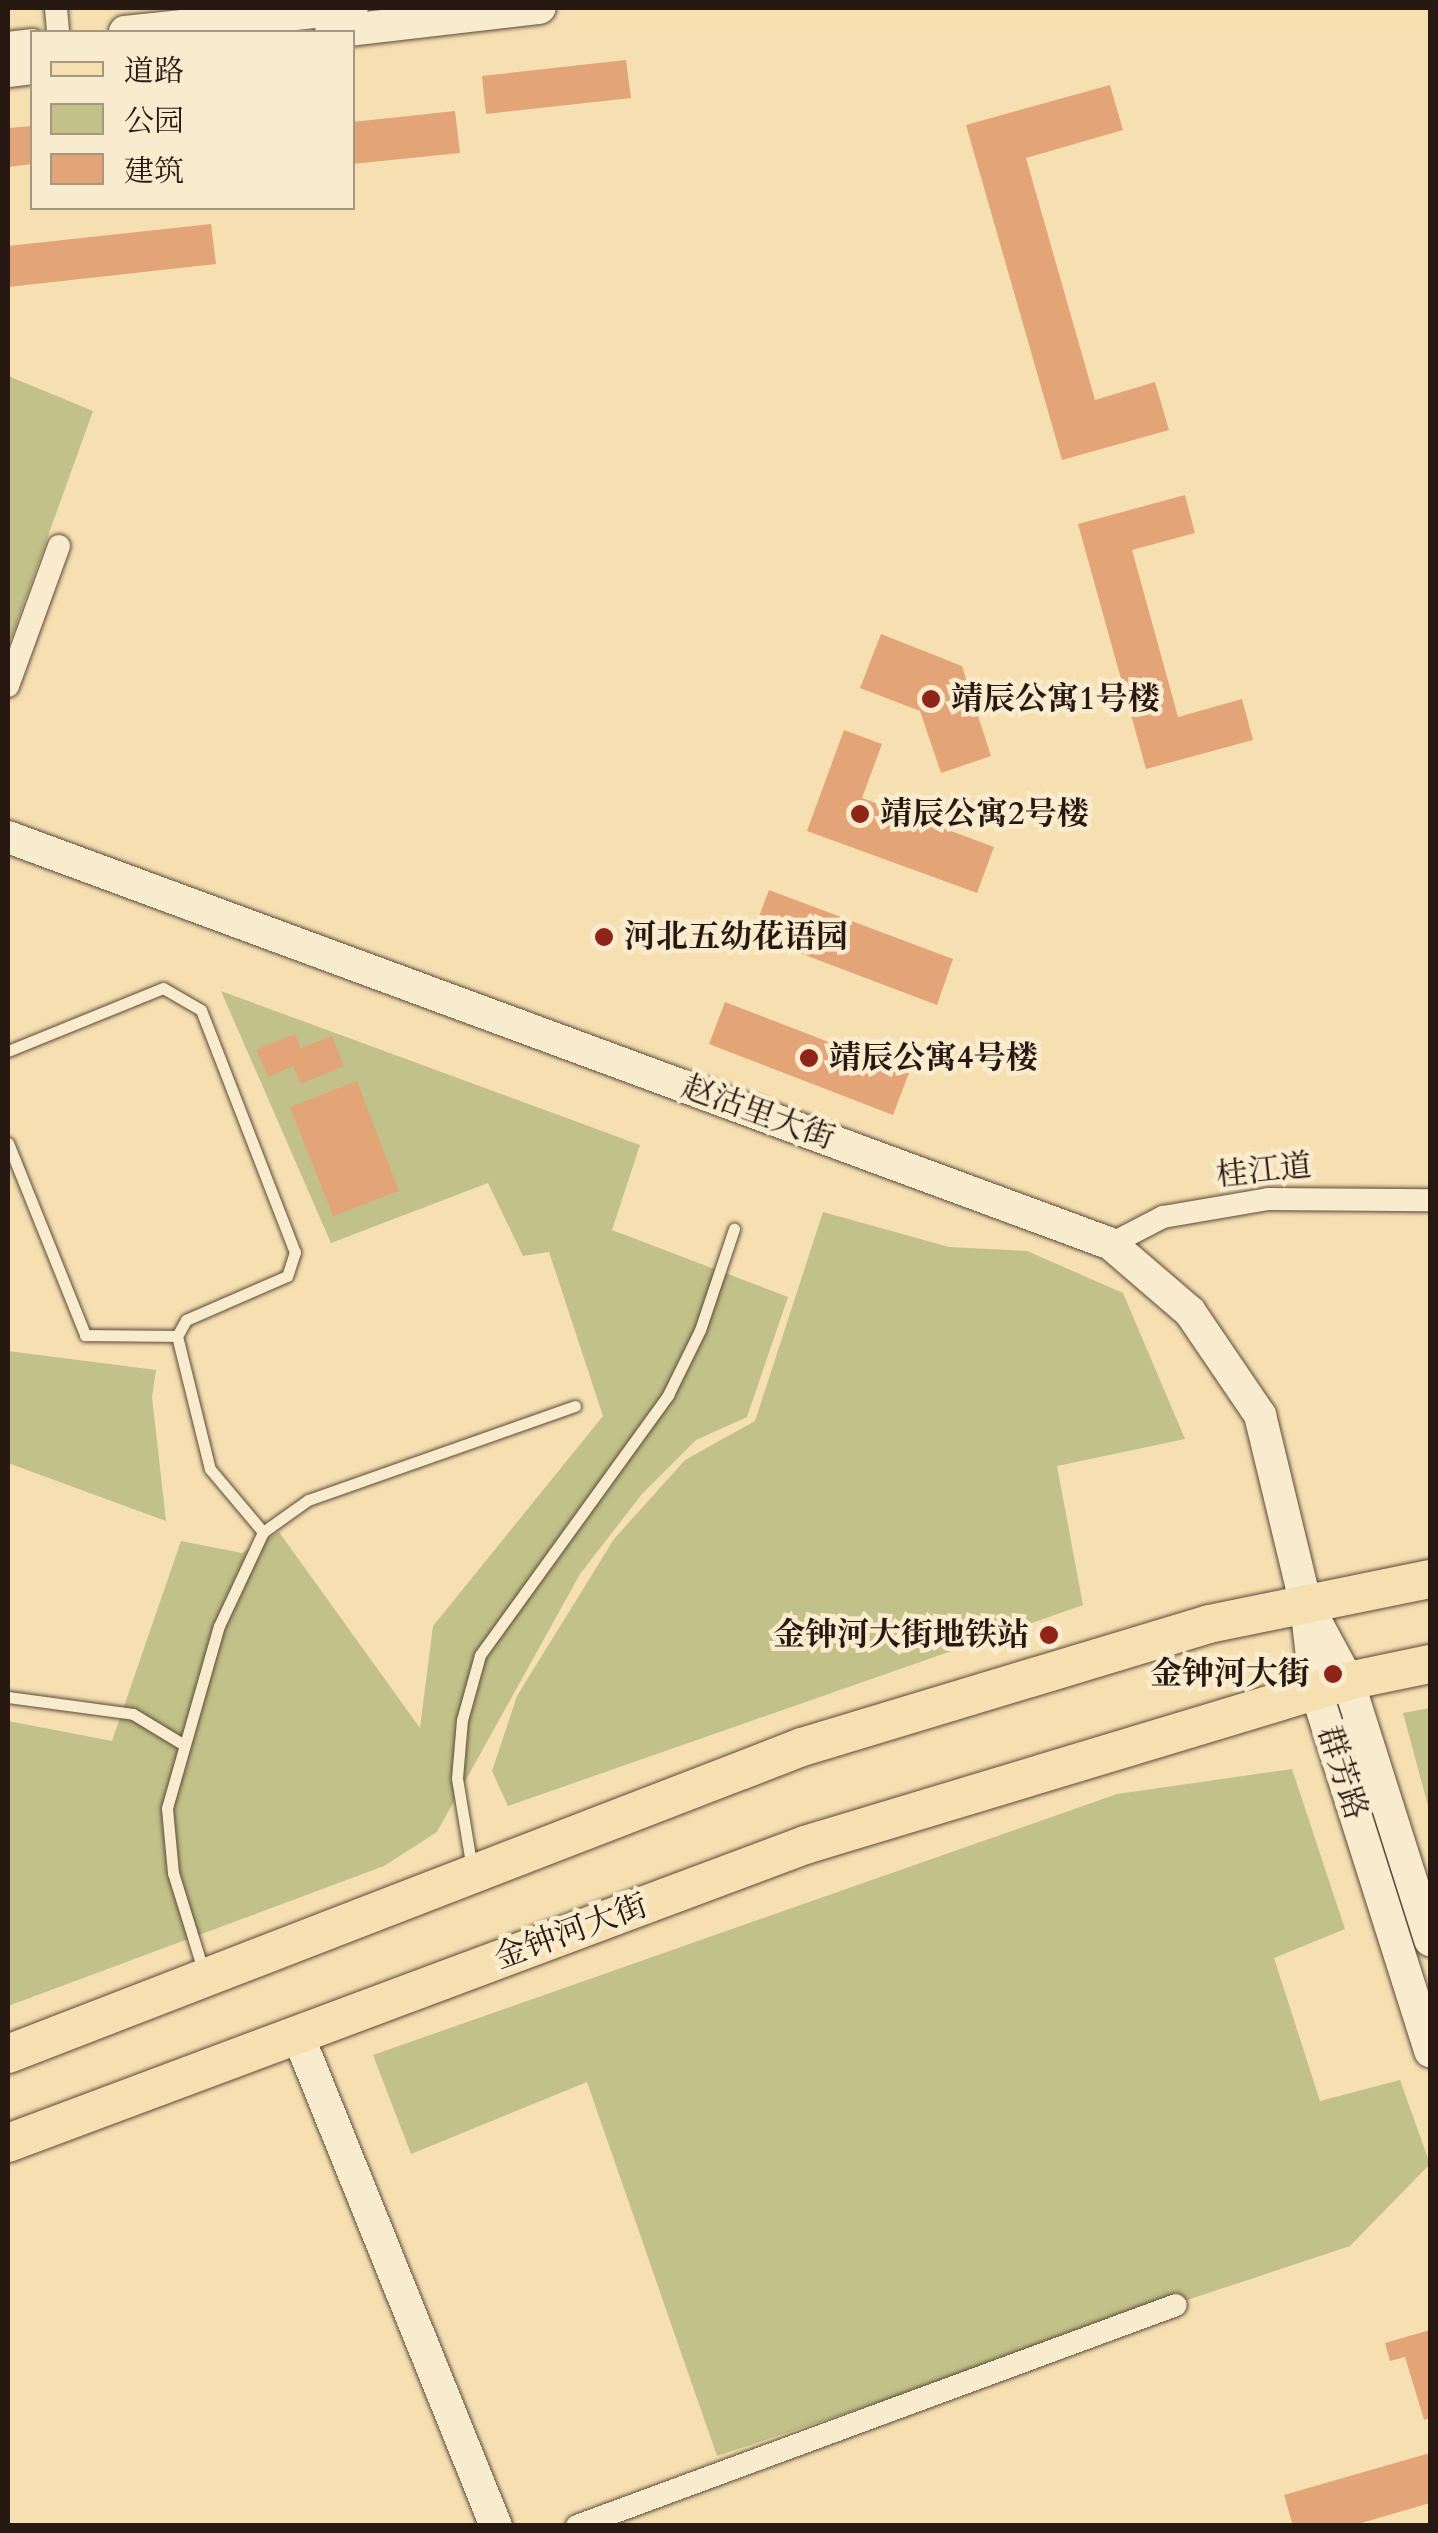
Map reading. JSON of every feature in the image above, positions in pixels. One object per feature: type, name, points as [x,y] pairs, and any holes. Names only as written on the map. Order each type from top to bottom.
[{"type":"main road","points":[[8,2054],[802,1747],[1104,1653],[1430,1579]]},
{"type":"main road","name":"金钟河大街","points":[[8,2143],[805,1844],[1332,1686],[1430,1664]]},
{"type":"street","points":[[144,30],[352,8]]},
{"type":"street","points":[[348,30],[540,8]]},
{"type":"street","points":[[8,686],[59,546]]},
{"type":"street","name":"赵沽里大街","points":[[8,836],[1111,1244],[1190,1312],[1260,1414],[1306,1605]]},
{"type":"street","name":"桂江道","points":[[1111,1244],[1163,1217],[1268,1198],[1430,1200]]},
{"type":"street","name":"群芳路","points":[[1306,1605],[1332,1686],[1430,2051]]},
{"type":"street","name":"群芳路","points":[[1332,1686],[1430,1940]]},
{"type":"street","points":[[297,2033],[496,2526]]},
{"type":"street","points":[[577,2526],[1176,2305]]},
{"type":"lane","points":[[8,1051],[163,988],[201,1010],[295,1252],[287,1276],[186,1320],[177,1336],[210,1469],[263,1532]]},
{"type":"lane","points":[[8,1143],[85,1335],[177,1336]]},
{"type":"lane","points":[[473,1873],[457,1778],[462,1720],[480,1656],[668,1396],[700,1330],[734,1229]]},
{"type":"lane","points":[[206,1977],[170,1840],[166,1808],[181,1742],[219,1626],[263,1532],[308,1500],[576,1406]]},
{"type":"lane","points":[[8,1697],[133,1714],[181,1742]]},
{"type":"green space","points":[[8,376],[93,411],[8,647]]},
{"type":"green space","points":[[221,991],[640,1145],[612,1230],[788,1297],[747,1417],[696,1440],[642,1494],[580,1574],[437,1832],[384,1866],[8,2006],[8,1721],[112,1741],[181,1541],[242,1553],[279,1532],[420,1728],[433,1626],[603,1416],[549,1252],[523,1256],[488,1183],[331,1243]]},
{"type":"green space","points":[[823,1212],[949,1247],[1027,1251],[1123,1293],[1185,1439],[1057,1466],[1083,1605],[508,1806],[492,1771],[517,1696],[614,1539],[685,1460],[755,1421]]},
{"type":"green space","points":[[8,1351],[156,1370],[152,1397],[166,1521],[8,1463]]},
{"type":"green space","points":[[1430,1708],[1430,1813],[1403,1713]]},
{"type":"green space","points":[[1292,1769],[1345,1929],[1274,1958],[1320,2101],[1400,2080],[1430,2164],[1350,2246],[717,2456],[587,2082],[411,2154],[373,2055],[1117,1794]]},
{"type":"building","points":[[626,60],[631,98],[486,114],[482,76]]},
{"type":"building","points":[[1110,85],[1123,130],[1026,158],[1095,400],[1155,382],[1169,430],[1062,460],[966,125]]},
{"type":"building","points":[[455,111],[460,153],[355,164],[355,122]]},
{"type":"building","points":[[30,126],[30,164],[8,167],[8,128]]},
{"type":"building","points":[[211,224],[216,264],[8,287],[8,246]]},
{"type":"building","points":[[1185,495],[1195,533],[1132,550],[1178,717],[1242,699],[1253,740],[1146,769],[1078,524]]},
{"type":"building","name":"靖辰公寓1号楼","points":[[881,634],[962,666],[991,756],[941,773],[920,711],[860,688]]},
{"type":"building","name":"靖辰公寓2号楼","points":[[844,730],[882,744],[862,798],[994,847],[977,893],[807,831]]},
{"type":"building","points":[[769,890],[953,959],[937,1005],[752,935]]},
{"type":"building","name":"靖辰公寓4号楼","points":[[725,1002],[909,1073],[893,1115],[709,1044]]},
{"type":"building","points":[[295,1034],[301,1048],[332,1036],[344,1066],[301,1084],[293,1066],[268,1077],[256,1050]]},
{"type":"building","points":[[357,1081],[399,1191],[333,1216],[290,1107]]},
{"type":"building","points":[[1430,2330],[1430,2418],[1424,2420],[1405,2357],[1390,2361],[1385,2343]]},
{"type":"building","points":[[1430,2453],[1430,2503],[1351,2526],[1293,2526],[1284,2495]]},
{"type":"place","name":"靖辰公寓1号楼","points":[[931,699]]},
{"type":"place","name":"靖辰公寓2号楼","points":[[860,814]]},
{"type":"place","name":"河北五幼花语园","points":[[604,937]]},
{"type":"place","name":"靖辰公寓4号楼","points":[[809,1058]]},
{"type":"place","name":"金钟河大街地铁站","points":[[1049,1635]]},
{"type":"place","name":"金钟河大街","points":[[1333,1674]]}]
